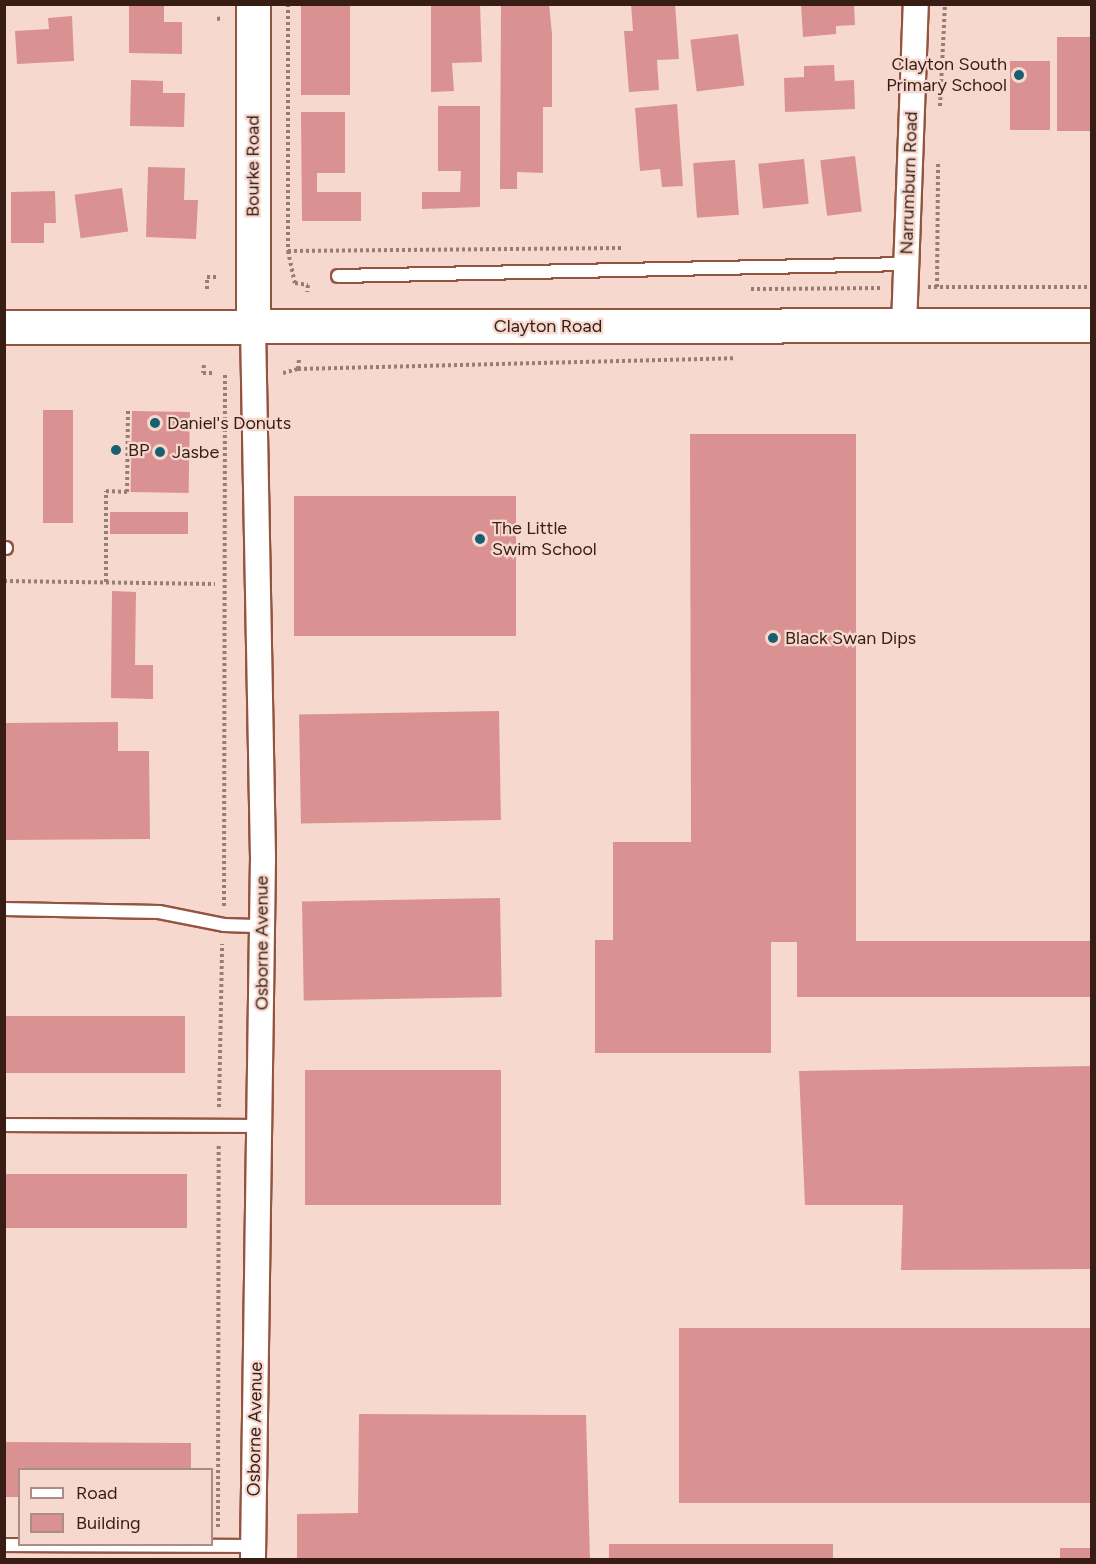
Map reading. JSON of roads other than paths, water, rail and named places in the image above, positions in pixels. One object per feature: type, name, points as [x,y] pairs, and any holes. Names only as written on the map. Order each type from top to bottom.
[{"type":"main road","name":"Bourke Road","points":[[253,4],[253,327]]},
{"type":"main road","name":"Clayton Road","points":[[4,327],[1092,326]]},
{"type":"street","name":"Narrumburn Road","points":[[904,326],[916,4]]},
{"type":"street","name":"Osborne Avenue","points":[[253,327],[262,926],[253,1553]]},
{"type":"lane","points":[[338,276],[906,276]]},
{"type":"lane","points":[[4,909],[159,912],[224,925],[262,926]]},
{"type":"lane","points":[[4,1125],[260,1126]]},
{"type":"lane","points":[[213,1546],[253,1553]]},
{"type":"place","name":"Clayton South Primary School","points":[[1019,75]]},
{"type":"place","name":"Daniel's Donuts","points":[[155,423]]},
{"type":"place","name":"BP","points":[[116,450]]},
{"type":"place","name":"Jasbe","points":[[160,452]]},
{"type":"place","name":"The Little Swim School","points":[[480,539]]},
{"type":"place","name":"Black Swan Dips","points":[[773,638]]}]
